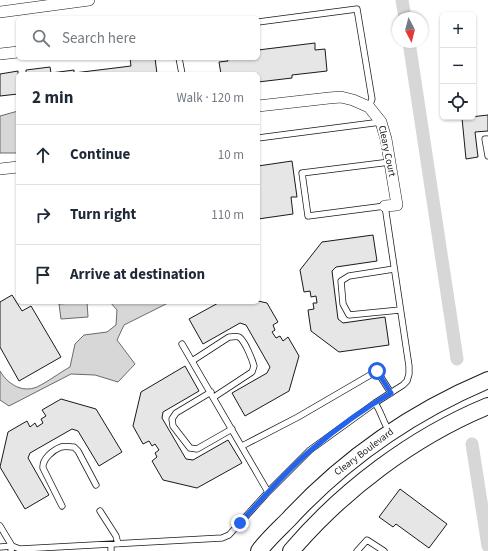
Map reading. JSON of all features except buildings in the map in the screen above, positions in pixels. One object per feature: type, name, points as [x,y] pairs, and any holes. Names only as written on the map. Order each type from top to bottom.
[{"type":"street","points":[[0,12],[89,0]]},
{"type":"street","points":[[0,54],[16,52]]},
{"type":"street","name":"Cleary Court","points":[[260,106],[341,97],[353,100],[369,107],[381,122],[390,162],[396,205],[385,206]]},
{"type":"street","points":[[0,169],[16,167]]},
{"type":"street","name":"Cleary Boulevard","points":[[259,551],[308,497],[342,466],[390,432],[426,410],[460,392],[488,380]]},
{"type":"street","points":[[291,551],[323,517],[356,488],[394,459],[433,433],[473,412],[488,406]]},
{"type":"lane","points":[[260,22],[357,9],[372,99],[369,107]]},
{"type":"lane","points":[[179,60],[182,72]]},
{"type":"lane","points":[[260,138],[381,122]]},
{"type":"lane","points":[[488,139],[486,139],[488,156]]},
{"type":"lane","points":[[0,547],[11,549],[111,548],[118,544],[222,538],[229,535],[268,492],[310,450],[375,403],[403,385],[407,381],[409,374],[385,206],[308,216],[302,173],[390,162]]},
{"type":"lane","points":[[394,269],[350,276],[341,281],[343,304],[349,315],[400,310]]},
{"type":"lane","points":[[192,361],[229,337],[236,336],[240,338],[251,356],[254,366],[252,372],[176,413],[172,419],[173,426],[190,448],[197,449],[232,429]]},
{"type":"lane","points":[[182,344],[268,492]]},
{"type":"lane","points":[[242,446],[377,371],[391,393]]},
{"type":"lane","points":[[375,403],[381,411],[385,425],[390,432]]},
{"type":"lane","points":[[62,506],[43,468],[42,463],[45,458],[60,447],[74,447],[78,451],[96,485]]},
{"type":"lane","points":[[100,511],[116,536],[118,544]]},
{"type":"lane","points":[[0,526],[11,549]]},
{"type":"lane","points":[[357,551],[368,540],[384,551]]},
{"type":"shaded area","points":[[16,112],[16,153],[0,153],[0,116]]},
{"type":"shaded area","points":[[59,304],[87,304],[88,317],[61,319]]},
{"type":"shaded area","points":[[112,304],[166,304],[124,325],[117,340],[135,364],[118,382],[95,375],[71,374],[9,406],[0,400],[0,371],[10,383],[19,388],[29,389],[42,384],[70,367],[75,344],[84,335],[107,332],[116,325],[117,310]]},
{"type":"waterway","points":[[402,0],[404,12]]},
{"type":"waterway","points":[[410,48],[457,359]]},
{"type":"waterway","points":[[472,444],[488,546]]},
{"type":"route","points":[[240,523],[289,470],[310,450],[391,393],[377,371]]}]
